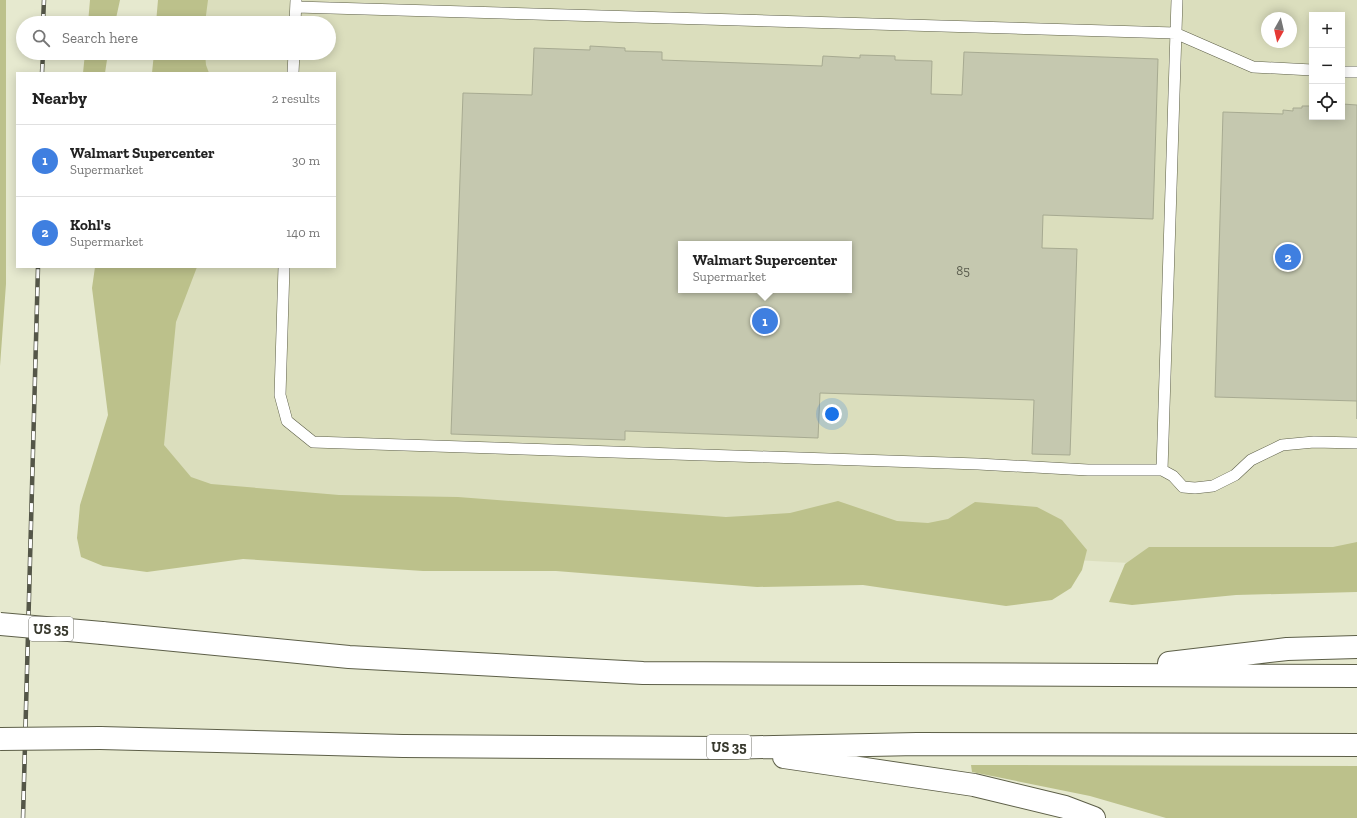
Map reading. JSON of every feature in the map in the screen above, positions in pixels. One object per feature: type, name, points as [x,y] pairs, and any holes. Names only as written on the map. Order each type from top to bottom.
[{"type":"highway","name":"US 35","points":[[0,624],[349,657],[642,673],[1357,676]]},
{"type":"highway","points":[[1079,674],[1287,648],[1357,647]]},
{"type":"highway","name":"US 35","points":[[0,739],[100,738],[403,746],[721,748],[917,744],[1357,745]]},
{"type":"highway","points":[[721,748],[974,785],[1065,807],[1094,818]]},
{"type":"lane","points":[[1162,470],[1177,0]]},
{"type":"lane","points":[[295,16],[296,4],[1175,33],[1253,67],[1309,70]]},
{"type":"lane","points":[[293,72],[294,60]]},
{"type":"lane","points":[[1345,72],[1357,72]]},
{"type":"lane","points":[[284,268],[280,395],[287,421],[313,442],[962,464],[1088,470],[1162,470],[1173,476],[1183,486],[1195,488],[1213,486],[1235,475],[1251,460],[1282,446],[1314,442],[1357,443]]},
{"type":"shaded area","points":[[202,0],[1357,0],[1357,555],[1147,564],[152,509],[176,268],[336,268],[336,72],[195,72],[196,60],[336,60],[336,16],[201,16]]},
{"type":"green space","points":[[0,0],[6,0],[6,284],[0,366]]},
{"type":"green space","points":[[90,0],[120,0],[117,16],[89,16]]},
{"type":"green space","points":[[158,0],[208,0],[206,16],[157,16]]},
{"type":"green space","points":[[84,60],[107,60],[105,72],[83,72]]},
{"type":"green space","points":[[153,60],[206,60],[209,72],[152,72]]},
{"type":"green space","points":[[95,268],[197,268],[176,322],[164,445],[191,477],[211,484],[339,495],[458,497],[726,517],[790,513],[838,501],[897,521],[928,523],[948,519],[975,502],[1037,507],[1062,520],[1087,550],[1082,570],[1071,588],[1052,600],[1006,606],[863,585],[757,587],[556,571],[423,571],[243,559],[147,572],[103,566],[81,557],[77,538],[80,505],[108,415],[92,288]]},
{"type":"green space","points":[[1357,542],[1357,592],[1236,595],[1132,605],[1109,602],[1125,564],[1149,547],[1333,547]]},
{"type":"green space","points":[[971,765],[1357,766],[1357,818],[1166,818],[1090,796],[972,772]]},
{"type":"building","points":[[590,46],[625,48],[625,51],[662,52],[662,60],[822,66],[823,56],[860,58],[860,55],[895,56],[895,60],[932,61],[931,94],[962,95],[964,52],[1158,59],[1153,219],[1043,215],[1042,248],[1077,249],[1070,455],[1032,454],[1034,400],[820,393],[818,438],[625,431],[625,440],[451,434],[463,93],[532,95],[534,48],[590,50]]},
{"type":"building","points":[[1345,104],[1357,105],[1357,401],[1215,397],[1223,112],[1283,114],[1283,110],[1293,111],[1293,108],[1302,108],[1302,106],[1309,106],[1309,120],[1345,120]]},
{"type":"railway","points":[[43,16],[44,0]]},
{"type":"railway","points":[[42,72],[43,60]]},
{"type":"railway","points":[[23,818],[38,268]]},
{"type":"place","name":"Kohl's","points":[[1288,257]]},
{"type":"place","name":"Walmart Supercenter","points":[[765,321]]}]
